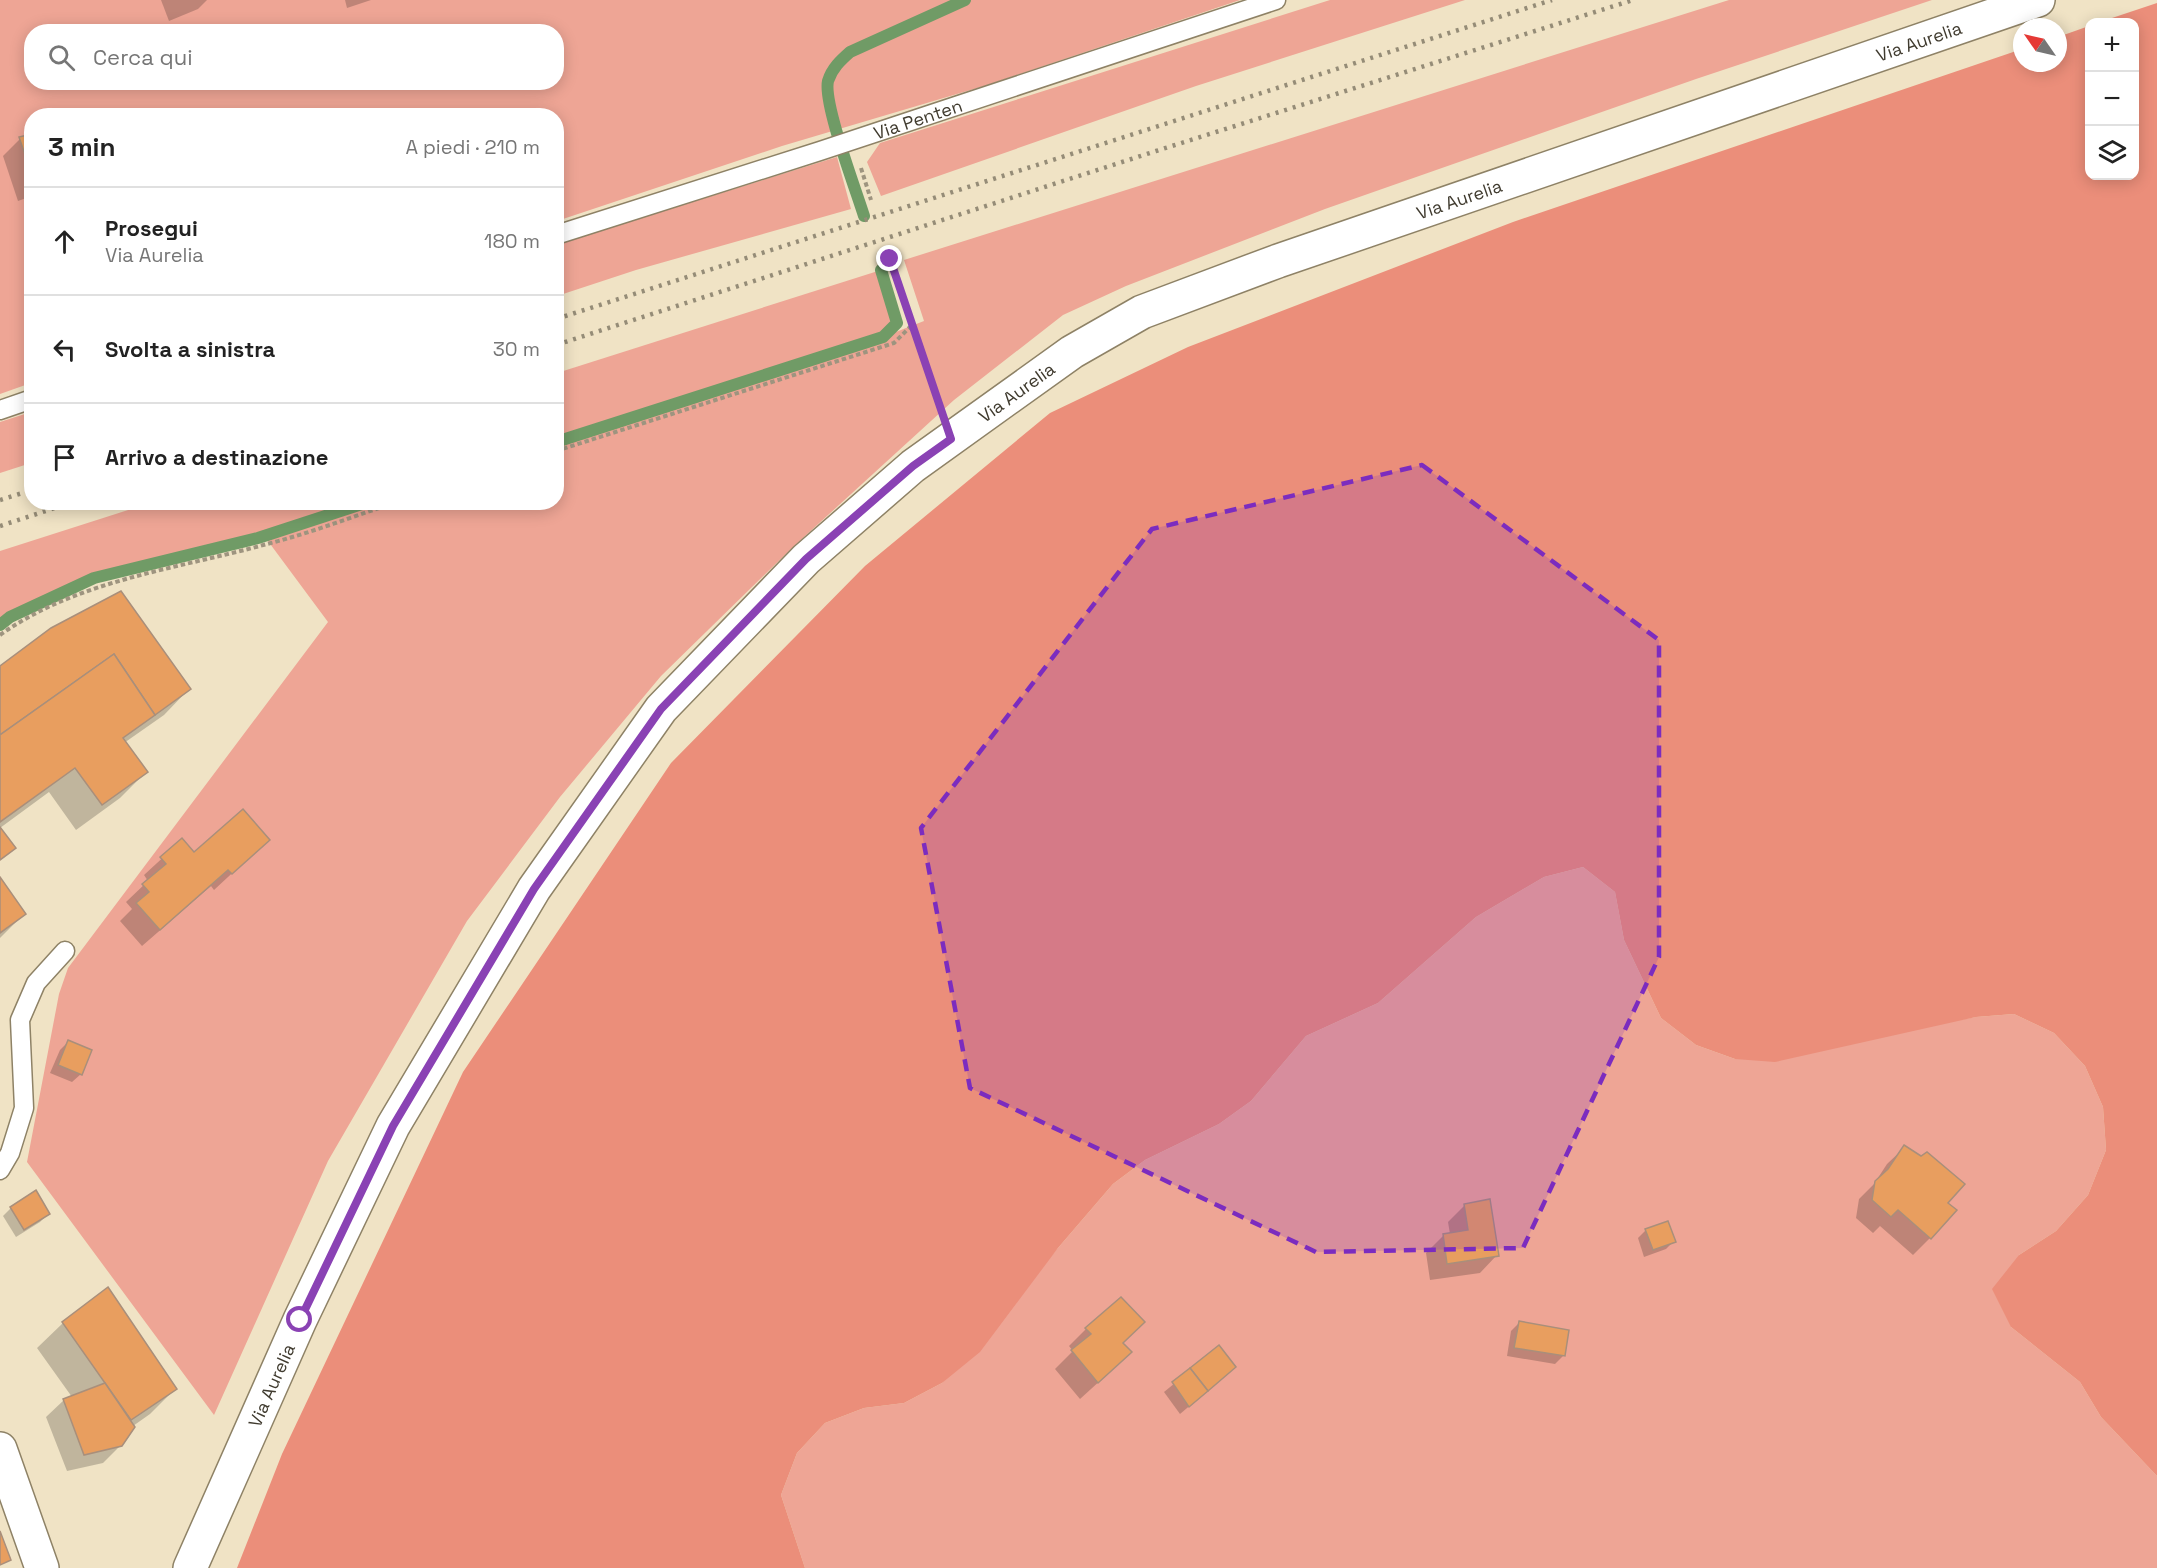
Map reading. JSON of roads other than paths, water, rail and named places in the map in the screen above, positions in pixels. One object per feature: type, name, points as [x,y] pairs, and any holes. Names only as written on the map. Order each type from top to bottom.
[{"type":"main road","name":"Via Aurelia","points":[[190,1568],[300,1320],[393,1126],[534,889],[661,709],[806,559],[913,466],[1071,351],[1142,312],[1278,261],[2038,0]]},
{"type":"main road","points":[[0,1449],[42,1568]]},
{"type":"lane","name":"Via Penten","points":[[564,232],[1276,0]]},
{"type":"lane","points":[[0,410],[24,402]]},
{"type":"lane","points":[[0,1170],[10,1153],[24,1108],[20,1020],[36,983],[65,951]]},
{"type":"waterway","points":[[864,216],[830,108],[828,92],[830,76],[850,52],[965,0]]},
{"type":"waterway","points":[[564,439],[883,337],[897,323],[881,270]]},
{"type":"waterway","points":[[0,625],[10,617],[94,578],[258,538],[344,510]]},
{"type":"railway","points":[[564,316],[1552,0]]},
{"type":"railway","points":[[564,342],[1633,0]]},
{"type":"railway","points":[[0,500],[24,492]]},
{"type":"railway","points":[[0,526],[49,510]]}]
